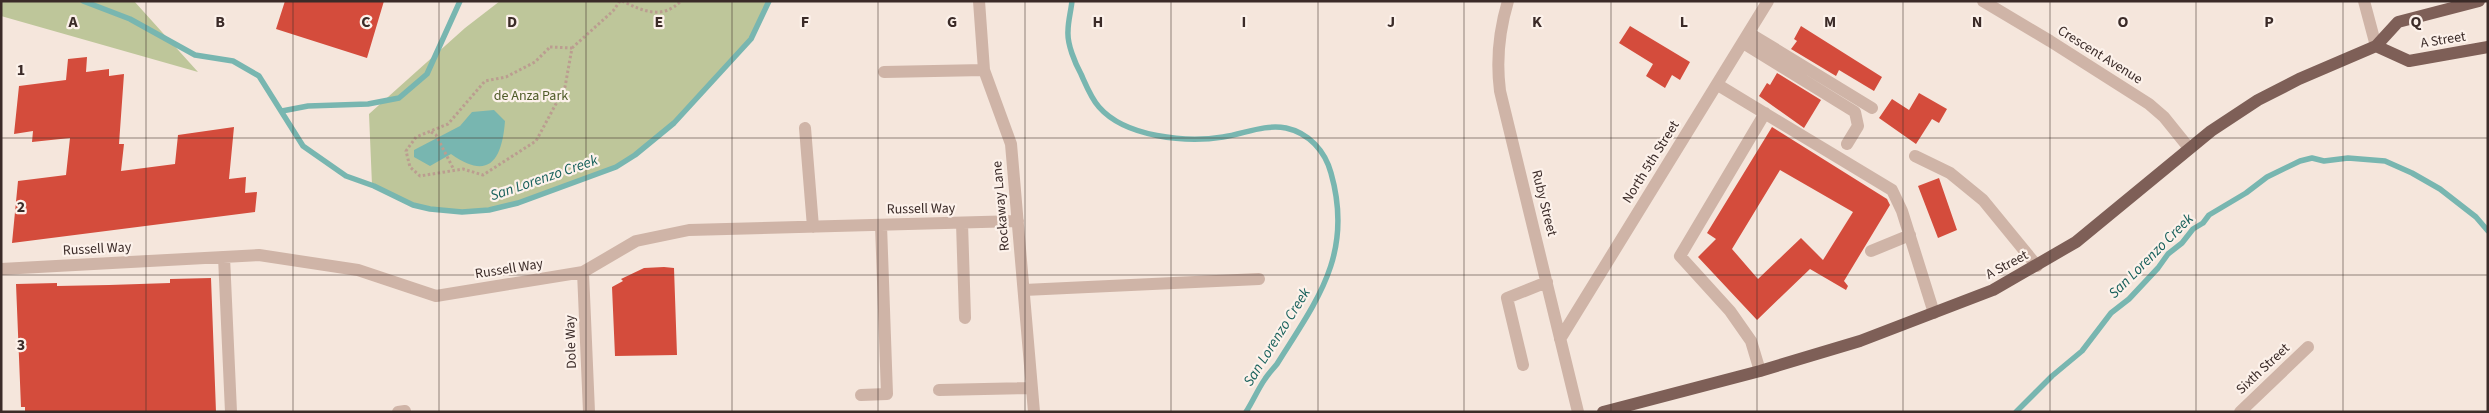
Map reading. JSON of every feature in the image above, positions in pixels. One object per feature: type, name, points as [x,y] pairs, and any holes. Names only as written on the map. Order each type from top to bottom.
[{"type":"main road","name":"A Street","points":[[1603,412],[1760,371],[1860,340],[1993,290],[2037,266],[2099,225],[2189,148],[2229,118],[2258,100],[2299,79],[2376,46],[2398,22],[2479,1]]},
{"type":"main road","name":"A Street","points":[[2376,46],[2409,61],[2488,47]]},
{"type":"street","name":"Rockaway Lane","points":[[979,1],[984,70],[1011,144],[1034,412]]},
{"type":"street","name":"Ruby Street","points":[[1508,1],[1502,24],[1497,65],[1500,91],[1548,282],[1578,412]]},
{"type":"street","name":"North 5th Street","points":[[1560,339],[1768,1]]},
{"type":"street","name":"Crescent Avenue","points":[[1983,1],[2142,99],[2164,117],[2189,148]]},
{"type":"street","points":[[2364,1],[2376,46]]},
{"type":"street","points":[[1746,38],[1872,108]]},
{"type":"street","points":[[1746,38],[1855,112],[1858,126],[1847,144]]},
{"type":"street","points":[[884,72],[984,70]]},
{"type":"street","points":[[1718,85],[1892,190],[1902,211],[1934,313]]},
{"type":"street","points":[[1760,371],[1751,340],[1730,311],[1680,256],[1765,113]]},
{"type":"street","points":[[805,128],[813,227]]},
{"type":"street","points":[[1914,156],[1950,173],[1983,200],[2037,266]]},
{"type":"street","name":"Russell Way","points":[[1,269],[259,255],[358,270],[436,296],[583,272],[636,241],[689,230],[1018,221]]},
{"type":"street","points":[[962,223],[965,318]]},
{"type":"street","points":[[861,395],[886,394],[881,225]]},
{"type":"street","points":[[1871,251],[1910,235]]},
{"type":"street","points":[[224,257],[231,412]]},
{"type":"street","name":"Dole Way","points":[[583,272],[589,412]]},
{"type":"street","points":[[1024,290],[1259,280]]},
{"type":"street","points":[[1523,365],[1507,298],[1548,282]]},
{"type":"street","name":"Sixth Street","points":[[2240,412],[2308,348]]},
{"type":"street","points":[[939,390],[1032,388]]},
{"type":"street","points":[[398,412],[405,411]]},
{"type":"path","points":[[572,48],[550,47],[528,66],[506,77],[485,82],[448,124],[416,137],[406,151],[410,166],[420,176],[463,169],[483,175],[536,141],[565,87],[572,48],[613,11],[621,1],[646,13],[665,11],[682,1]]},
{"type":"path","points":[[431,132],[436,135],[454,170]]},
{"type":"green space","points":[[1,1],[134,1],[198,72],[1,16]]},
{"type":"green space","name":"de Anza Park","points":[[500,1],[769,1],[751,39],[663,133],[616,167],[501,209],[467,213],[434,210],[418,206],[403,201],[372,185],[369,114],[465,28]]},
{"type":"water","points":[[494,110],[505,121],[501,146],[497,156],[491,162],[484,166],[475,166],[451,154],[430,166],[414,157],[414,150],[460,126],[472,112]]},
{"type":"building","points":[[285,1],[384,1],[367,58],[276,29]]},
{"type":"building","points":[[1630,26],[1690,62],[1680,80],[1672,75],[1665,88],[1646,76],[1653,64],[1619,43]]},
{"type":"building","points":[[1801,26],[1882,77],[1874,91],[1839,70],[1836,76],[1791,49],[1797,41],[1794,39]]},
{"type":"building","points":[[87,57],[86,72],[109,69],[109,76],[124,74],[119,144],[124,144],[121,171],[175,164],[178,135],[234,127],[229,179],[246,177],[245,193],[257,192],[255,212],[12,243],[18,181],[66,175],[70,138],[32,142],[33,131],[14,134],[19,86],[66,80],[68,59]]},
{"type":"building","points":[[1777,73],[1821,100],[1804,128],[1759,96],[1767,83],[1770,85]]},
{"type":"building","points":[[1919,93],[1947,109],[1939,123],[1932,119],[1916,144],[1879,118],[1892,99],[1909,110]]},
{"type":"building","points":[[1772,127],[1887,199],[1890,205],[1844,281],[1848,286],[1846,290],[1810,269],[1757,320],[1698,257],[1716,239],[1707,233]],"holes":[[[1780,170],[1853,212],[1823,260],[1801,238],[1758,279],[1732,249]]]},
{"type":"building","points":[[1939,178],[1957,230],[1938,238],[1918,186]]},
{"type":"building","points":[[644,268],[674,268],[677,355],[615,356],[612,287],[623,281],[621,279]]},
{"type":"building","points":[[211,278],[216,412],[25,412],[25,407],[21,407],[16,284],[57,283],[57,286],[109,285],[170,283],[170,279]]},
{"type":"waterway","name":"San Lorenzo Creek","points":[[83,1],[130,19],[195,55],[233,61],[259,76],[303,146],[346,176],[374,186],[413,205],[430,209],[462,212],[489,210],[518,203],[616,167],[635,155],[674,123],[751,39],[769,1]]},
{"type":"waterway","points":[[282,111],[308,106],[368,104],[399,98],[427,74],[460,1]]},
{"type":"waterway","name":"San Lorenzo Creek","points":[[1072,1],[1068,24],[1072,53],[1094,100],[1110,117],[1140,131],[1174,138],[1208,139],[1231,136],[1262,128],[1286,128],[1294,130],[1309,139],[1325,157],[1331,173],[1337,202],[1338,228],[1335,252],[1328,275],[1306,319],[1277,364],[1262,383],[1246,412]]},
{"type":"waterway","name":"San Lorenzo Creek","points":[[2016,412],[2052,376],[2082,351],[2111,313],[2129,299],[2158,268],[2168,254],[2182,243],[2193,229],[2203,223],[2209,215],[2246,193],[2267,177],[2300,161],[2312,158],[2324,161],[2348,158],[2385,161],[2412,173],[2440,189],[2476,217],[2488,231]]}]
